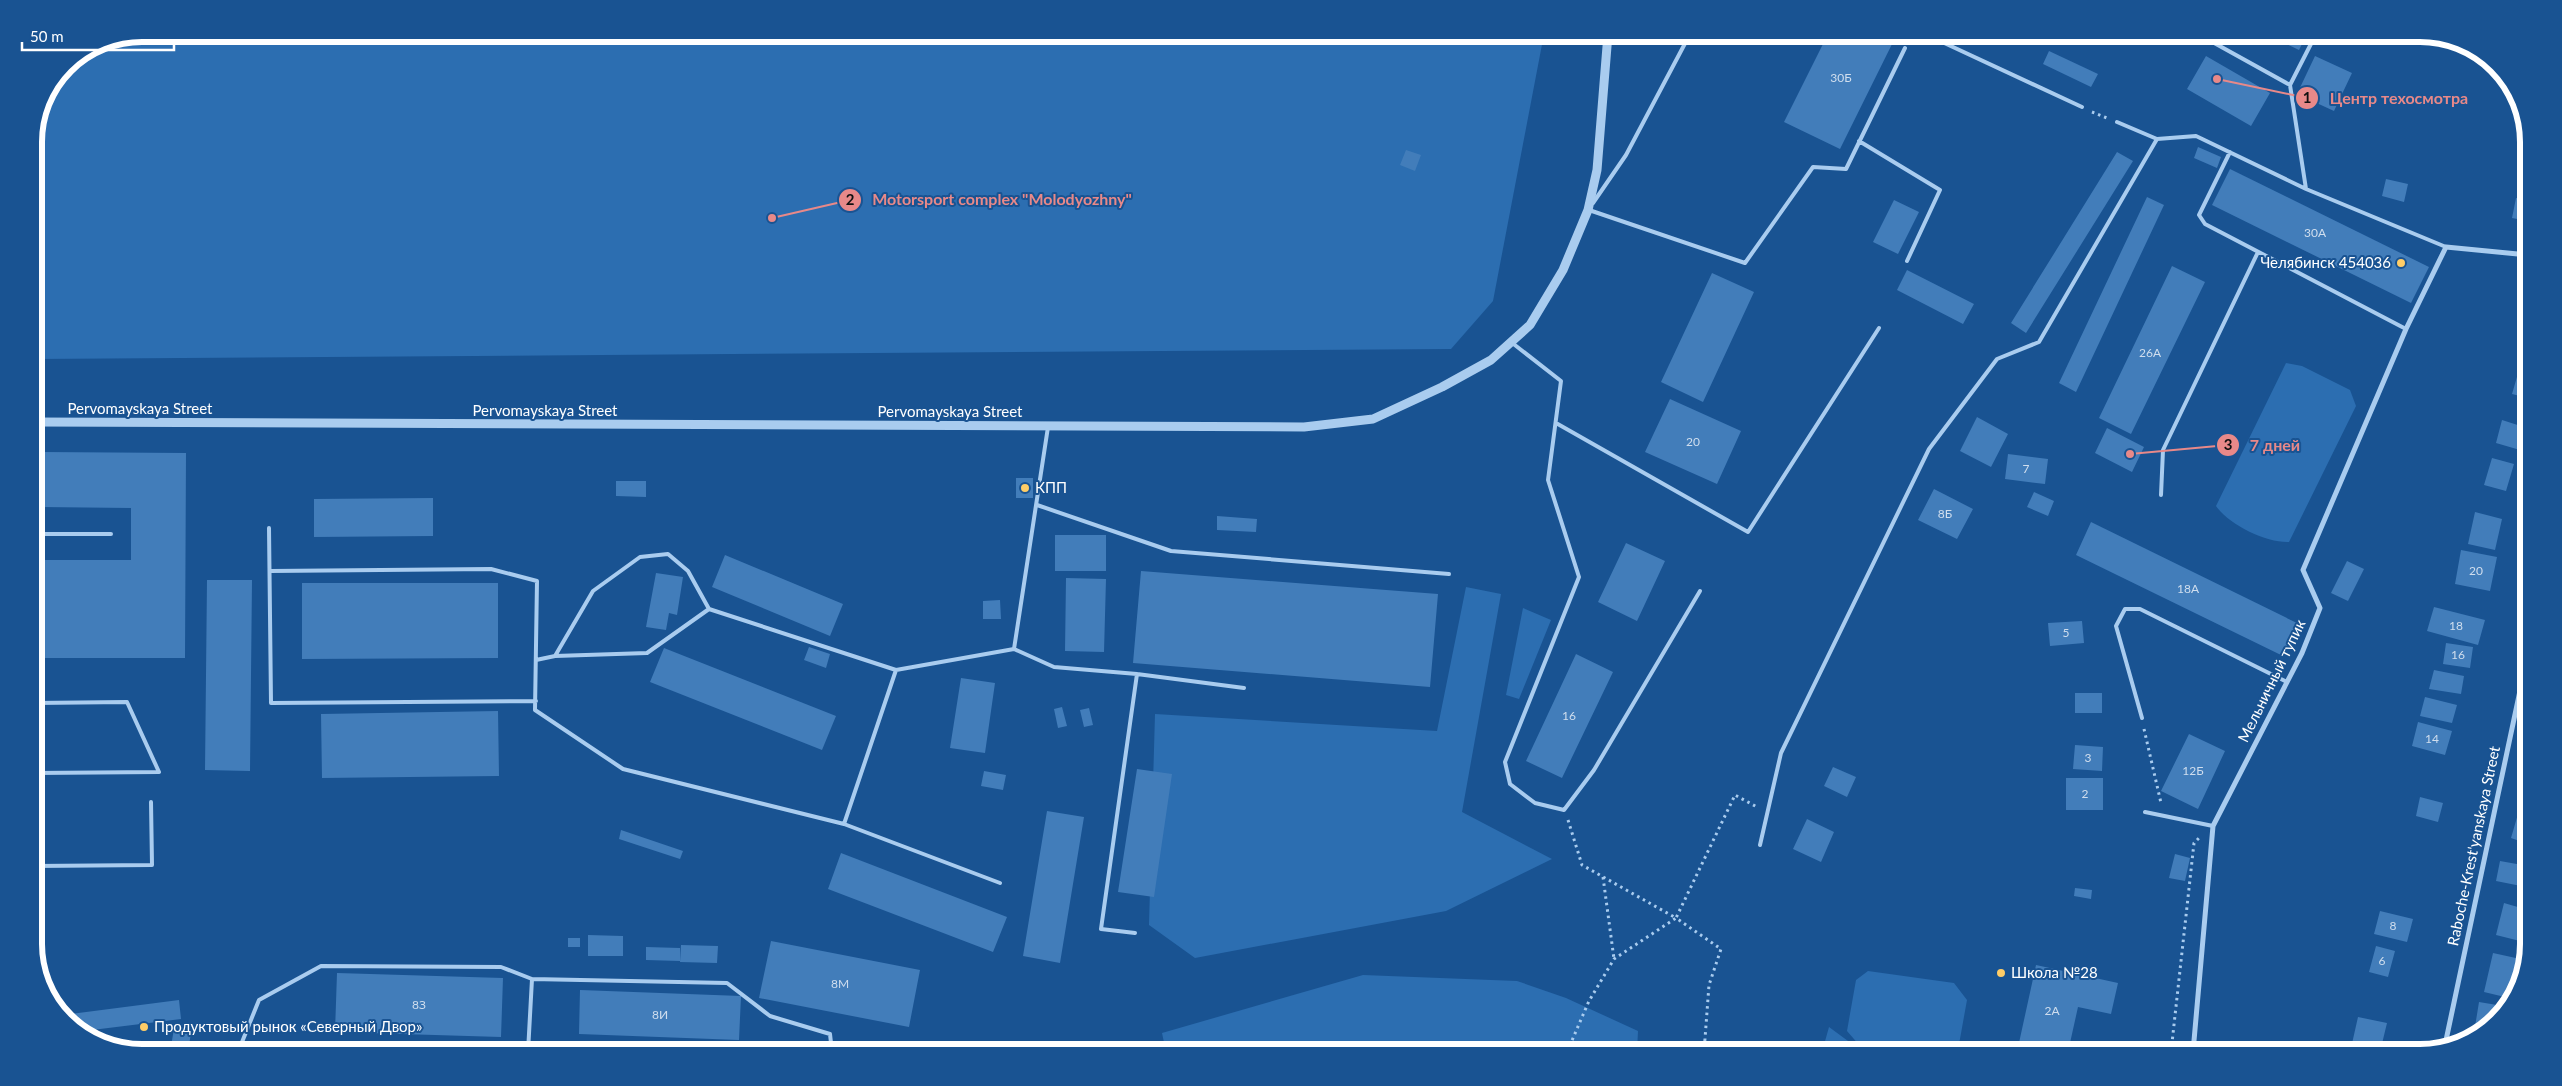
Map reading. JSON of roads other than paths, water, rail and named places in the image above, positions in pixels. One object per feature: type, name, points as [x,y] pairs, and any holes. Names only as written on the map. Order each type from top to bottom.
[{"type":"street","name":"Pervomayskaya Street","points":[[43,422],[1304,427],[1373,420],[1450,383],[1491,360],[1530,325],[1563,270],[1588,210],[1597,170],[1607,42]]},
{"type":"street","points":[[2446,247],[2519,254]]},
{"type":"street","name":"Мельничный тупик","points":[[2194,1044],[2213,826],[2287,682],[2320,608],[2303,570],[2406,329],[2446,247]]},
{"type":"street","name":"Raboche-Krest'yanskaya Street","points":[[2446,1040],[2520,692]]},
{"type":"lane","points":[[1686,42],[1626,155],[1588,210],[1745,263],[1813,167],[1846,168],[1905,48]]},
{"type":"lane","points":[[1942,42],[2082,107]]},
{"type":"lane","points":[[2212,42],[2290,85]]},
{"type":"lane","points":[[2306,190],[2290,85],[2312,42]]},
{"type":"lane","points":[[2117,122],[2157,139],[2196,136],[2306,190],[2446,247]]},
{"type":"lane","points":[[1760,845],[1781,753],[1929,449],[1997,359],[2039,342],[2157,139]]},
{"type":"lane","points":[[1859,141],[1940,190],[1907,261]]},
{"type":"lane","points":[[2230,152],[2199,215],[2205,224],[2406,329]]},
{"type":"lane","points":[[2162,495],[2163,450],[2258,252]]},
{"type":"lane","points":[[1556,423],[1748,532],[1879,328]]},
{"type":"lane","points":[[1511,342],[1562,381],[1548,480],[1579,578],[1505,762],[1510,784],[1536,803],[1564,810],[1594,770],[1700,591]]},
{"type":"lane","points":[[1014,649],[1048,426]]},
{"type":"lane","points":[[1037,505],[1171,551],[1449,574]]},
{"type":"lane","points":[[269,528],[271,703],[536,701]]},
{"type":"lane","points":[[43,534],[112,534]]},
{"type":"lane","points":[[555,656],[593,591],[640,557],[668,554],[688,571],[709,609],[896,670],[1014,649],[1054,667],[1137,674],[1244,688]]},
{"type":"lane","points":[[270,571],[491,569],[538,581],[536,710],[623,769],[844,824],[1000,883]]},
{"type":"lane","points":[[536,660],[555,656],[647,653],[709,609]]},
{"type":"lane","points":[[2142,718],[2116,626],[2125,609],[2140,609],[2287,682]]},
{"type":"lane","points":[[844,824],[896,670]]},
{"type":"lane","points":[[1135,933],[1101,929],[1137,674]]},
{"type":"lane","points":[[43,703],[128,702],[159,772],[43,773]]},
{"type":"lane","points":[[43,866],[152,865],[151,802]]},
{"type":"lane","points":[[2145,812],[2213,826]]},
{"type":"lane","points":[[241,1044],[259,1000],[321,966],[501,967],[532,979],[727,983],[770,1016],[830,1034],[831,1044]]},
{"type":"lane","points":[[528,1044],[532,979]]},
{"type":"place","name":"Центр техосмотра","points":[[2217,79]]},
{"type":"place","name":"Motorsport complex \"Molodyozhny\"","points":[[772,218]]},
{"type":"place","name":"Челябинск 454036","points":[[2401,263]]},
{"type":"place","name":"7 дней","points":[[2130,454]]},
{"type":"place","name":"КПП","points":[[1025,488]]},
{"type":"place","name":"Школа №28","points":[[2001,973]]},
{"type":"place","name":"Продуктовый рынок «Северный Двор»","points":[[144,1027]]}]
